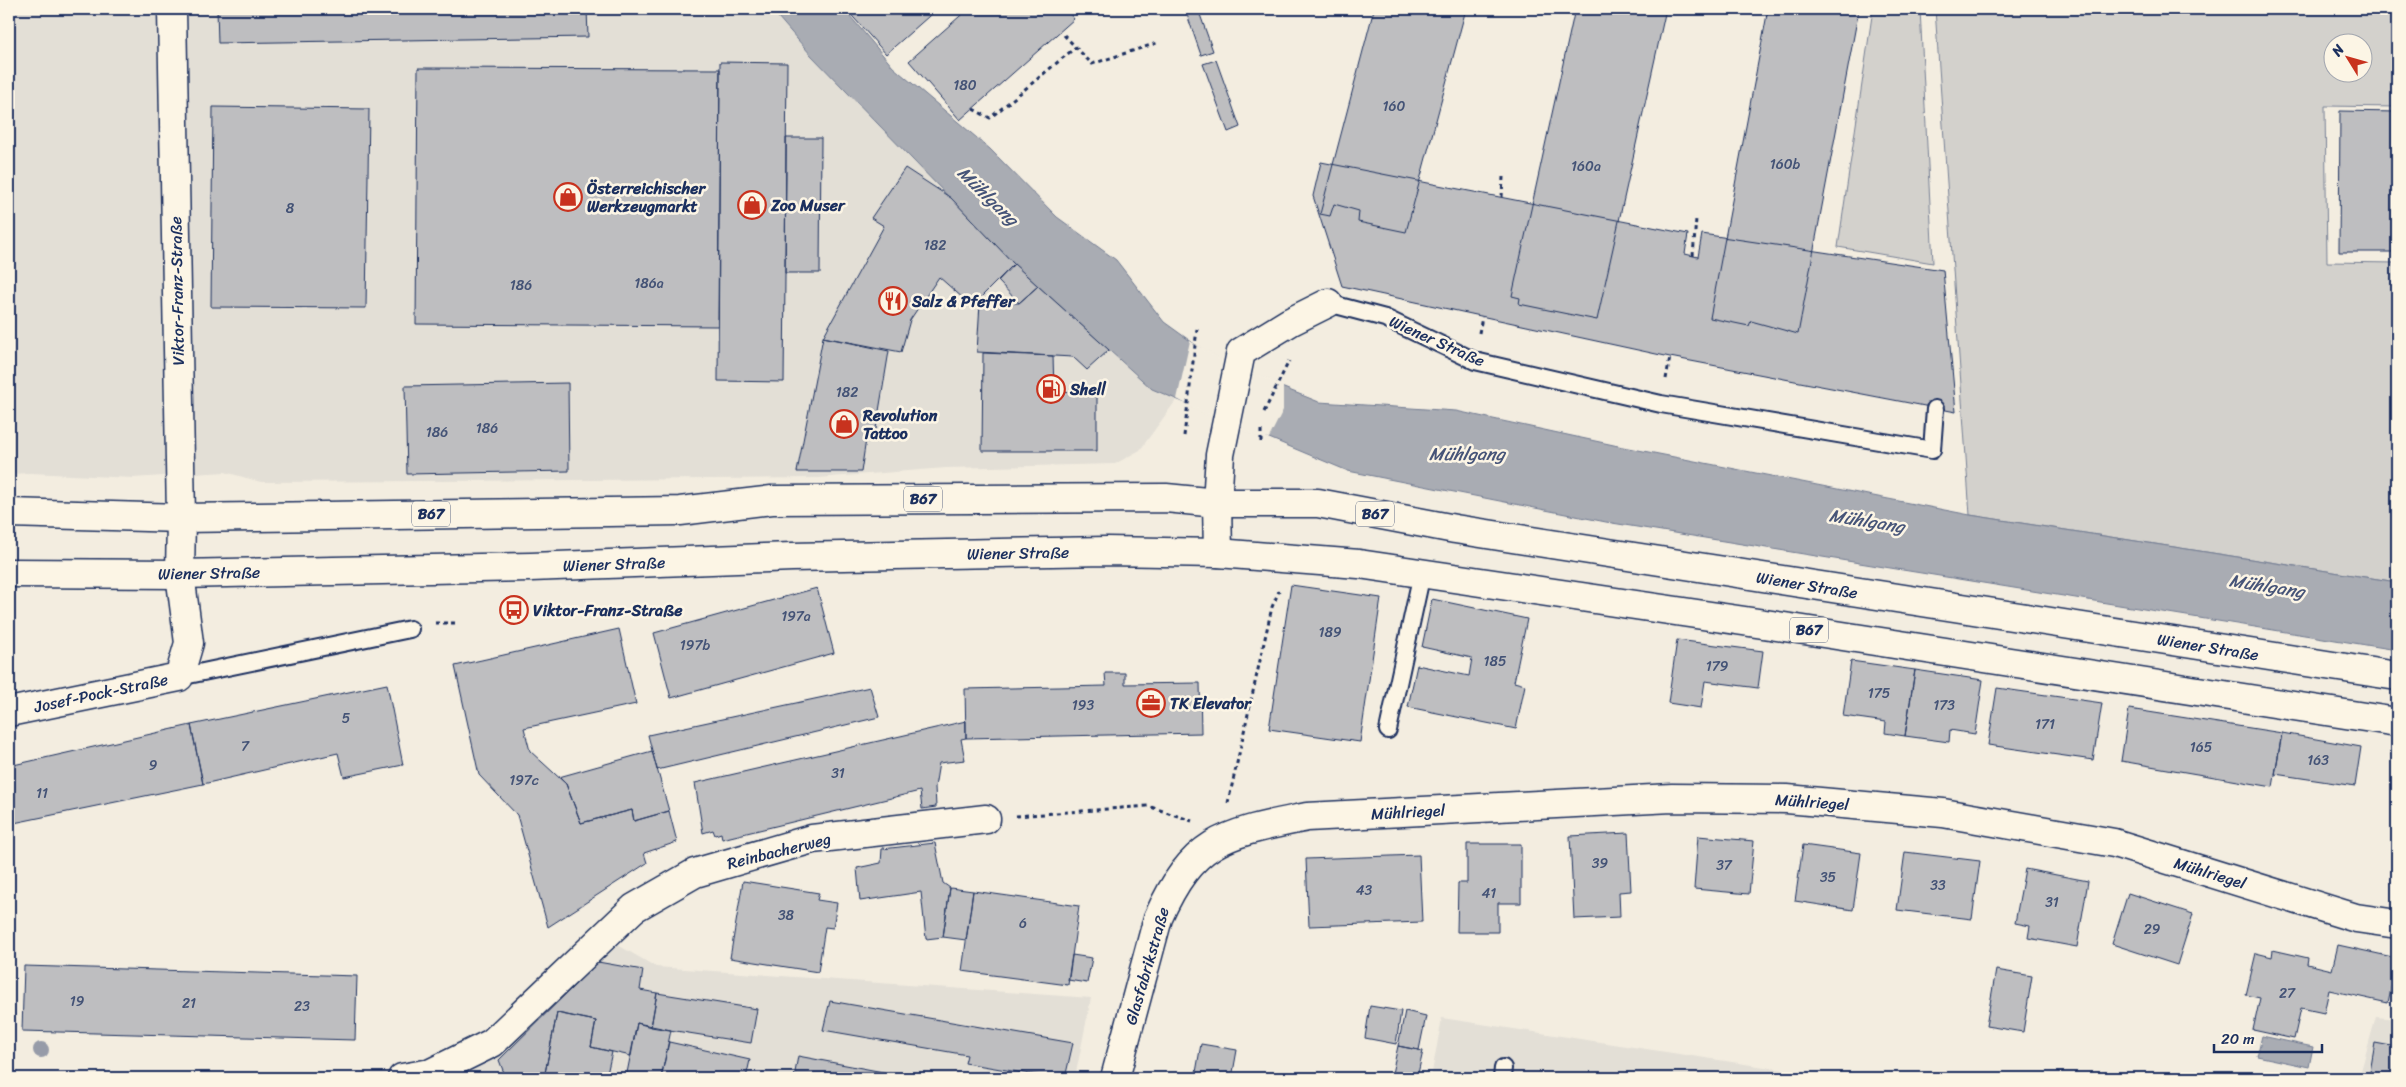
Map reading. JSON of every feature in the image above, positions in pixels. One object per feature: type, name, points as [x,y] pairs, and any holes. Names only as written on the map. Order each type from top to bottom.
[{"type":"main road","name":"Viktor-Franz-Straße","points":[[172,9],[181,518],[180,574]]},
{"type":"main road","name":"Wiener Straße","points":[[1218,553],[1217,503],[1220,455],[1241,352],[1290,322],[1328,303]]},
{"type":"main road","name":"Wiener Straße","points":[[9,513],[181,518],[680,511],[772,500],[1166,498],[1217,503],[1318,503],[1455,529],[2397,676]]},
{"type":"main road","name":"Wiener Straße","points":[[9,573],[180,574],[531,567],[792,557],[1134,551],[1218,553],[1359,564],[1422,573],[1781,626],[2397,722]]},
{"type":"main road","name":"Josef-Pock-Straße","points":[[9,712],[179,677],[189,643],[180,574]]},
{"type":"main road","name":"Mühlriegel","points":[[1216,841],[1251,829],[1307,817],[1672,798],[1787,799],[1943,813],[2114,843],[2356,918],[2397,924]]},
{"type":"main road","name":"Reinbacherweg","points":[[402,1078],[430,1073],[492,1043],[634,908],[695,873],[812,839],[986,819]]},
{"type":"main road","name":"Glasfabrikstraße","points":[[1115,1078],[1158,918],[1168,896],[1183,873],[1202,852],[1216,841]]},
{"type":"lane","name":"Wiener Straße","points":[[1328,303],[1385,318],[1475,361],[1661,404],[1932,450],[1935,409]]},
{"type":"lane","points":[[1388,730],[1422,573]]},
{"type":"lane","points":[[179,677],[410,629]]},
{"type":"path","points":[[1064,35],[1092,64],[1157,43]]},
{"type":"path","points":[[973,109],[990,118],[1076,47]]},
{"type":"path","points":[[1502,197],[1503,177]]},
{"type":"path","points":[[1693,256],[1696,219]]},
{"type":"path","points":[[1184,436],[1197,329]]},
{"type":"path","points":[[1261,442],[1261,421],[1280,376],[1291,359]]},
{"type":"path","points":[[1229,790],[1272,607]]},
{"type":"path","points":[[986,819],[1148,806],[1196,822],[1216,841]]},
{"type":"shaded area","points":[[9,9],[771,9],[811,55],[1014,264],[1152,389],[1177,399],[1140,450],[1115,464],[946,468],[818,478],[261,482],[225,472],[133,478],[31,473],[9,474]]},
{"type":"shaded area","points":[[1873,9],[1920,9],[1933,263],[1838,247]]},
{"type":"shaded area","points":[[1935,9],[2397,9],[2397,107],[2325,106],[2327,262],[2397,263],[2397,582],[1970,515]]},
{"type":"shaded area","points":[[604,937],[656,967],[1091,998],[1075,1078],[423,1078],[466,1055]]},
{"type":"shaded area","points":[[2376,1017],[2397,1019],[2397,1078],[2359,1078]]},
{"type":"shaded area","points":[[1442,1018],[1837,1078],[1431,1078]]},
{"type":"water","name":"Mühlgang","points":[[771,9],[844,9],[893,67],[990,149],[1057,217],[1116,260],[1164,322],[1221,363],[1319,402],[1456,411],[1623,447],[1970,515],[2397,582],[2397,650],[1606,522],[1348,471],[1152,389],[1014,264],[811,55]]},
{"type":"water","points":[[2262,1036],[2313,1047],[2309,1067],[2257,1056]]},
{"type":"pier","points":[[1190,341],[1222,360],[1283,385],[1283,410],[1269,438],[1259,437],[1201,412],[1177,399]]},
{"type":"building","points":[[217,9],[587,9],[588,37],[218,43]]},
{"type":"building","points":[[846,9],[937,9],[886,54]]},
{"type":"building","points":[[968,9],[1066,9],[1074,19],[960,120],[909,61]]},
{"type":"building","points":[[1185,9],[1198,9],[1213,51],[1201,55]]},
{"type":"building","points":[[1374,9],[1466,9],[1406,232],[1358,222],[1359,211],[1334,204],[1330,216],[1320,214]]},
{"type":"building","points":[[1575,9],[1666,9],[1597,320],[1519,304],[1520,298],[1512,296]]},
{"type":"building","points":[[1768,9],[1859,9],[1798,334],[1751,321],[1749,326],[1710,318]]},
{"type":"building","points":[[1216,60],[1240,127],[1228,132],[1203,64]]},
{"type":"building","name":"Zoo Muser","points":[[720,62],[787,63],[784,382],[718,381]]},
{"type":"building","name":"Österreichischer Werkzeugmarkt","points":[[418,68],[720,69],[718,326],[416,324]]},
{"type":"building","points":[[213,107],[369,109],[366,308],[211,307]]},
{"type":"building","points":[[2340,111],[2397,112],[2397,252],[2339,252]]},
{"type":"building","points":[[786,138],[821,138],[820,273],[785,273]]},
{"type":"building","points":[[1321,162],[1688,234],[1685,254],[1698,257],[1702,234],[1943,270],[1956,412],[1670,357],[1342,286],[1313,196]]},
{"type":"building","points":[[905,168],[951,198],[1014,264],[972,306],[939,277],[910,320],[901,352],[823,337],[884,226],[871,218]]},
{"type":"building","points":[[1014,264],[1038,286],[1019,303],[998,281]]},
{"type":"building","points":[[1038,286],[1109,350],[1087,370],[1073,357],[977,352],[980,303],[1019,303]]},
{"type":"building","points":[[823,337],[889,351],[875,435],[867,433],[861,472],[797,472]]},
{"type":"building","points":[[983,353],[1053,356],[1054,391],[1097,393],[1097,451],[982,451]]},
{"type":"building","points":[[568,383],[569,471],[407,474],[405,386]]},
{"type":"building","points":[[1291,585],[1381,598],[1360,742],[1269,729]]},
{"type":"building","points":[[817,588],[834,653],[671,698],[654,633]]},
{"type":"building","points":[[1432,599],[1527,619],[1514,682],[1525,685],[1516,729],[1408,707],[1417,665],[1469,676],[1472,658],[1422,647]]},
{"type":"building","points":[[619,629],[636,704],[524,728],[530,751],[566,784],[581,823],[632,810],[634,821],[669,811],[677,842],[644,853],[647,863],[548,927],[517,815],[479,775],[455,666]]},
{"type":"building","points":[[1677,640],[1763,651],[1758,688],[1705,681],[1701,708],[1668,703]]},
{"type":"building","points":[[1851,661],[1915,670],[1905,736],[1885,733],[1886,722],[1843,716]]},
{"type":"building","points":[[1915,670],[1983,680],[1975,734],[1950,730],[1949,742],[1905,736]]},
{"type":"building","points":[[1105,673],[1125,673],[1125,684],[1200,683],[1201,733],[966,738],[965,689],[1106,686]]},
{"type":"building","points":[[387,684],[403,765],[344,777],[338,753],[203,784],[191,725]]},
{"type":"building","points":[[870,687],[879,717],[657,770],[648,735]]},
{"type":"building","points":[[1997,688],[2102,703],[2093,760],[1988,745]]},
{"type":"building","points":[[2129,709],[2282,733],[2273,787],[2121,761]]},
{"type":"building","points":[[966,721],[966,738],[961,739],[965,760],[939,763],[935,787],[936,807],[922,809],[920,791],[722,839],[721,833],[715,835],[713,830],[703,833],[695,783]]},
{"type":"building","points":[[191,725],[203,784],[9,824],[9,766]]},
{"type":"building","points":[[2282,733],[2361,747],[2355,786],[2275,774]]},
{"type":"building","points":[[652,751],[669,811],[634,821],[632,810],[581,823],[566,784],[559,777]]},
{"type":"building","points":[[1628,833],[1631,891],[1619,892],[1620,917],[1574,919],[1570,836]]},
{"type":"building","points":[[1698,836],[1754,841],[1749,894],[1694,889]]},
{"type":"building","points":[[935,843],[943,883],[950,888],[943,937],[926,939],[921,892],[860,901],[857,868],[881,863],[882,849]]},
{"type":"building","points":[[1467,844],[1521,844],[1521,903],[1498,903],[1498,932],[1457,932],[1458,883],[1467,883]]},
{"type":"building","points":[[1803,845],[1861,853],[1853,910],[1795,901]]},
{"type":"building","points":[[1905,852],[1980,861],[1972,919],[1897,910]]},
{"type":"building","points":[[1419,855],[1422,922],[1309,926],[1306,859]]},
{"type":"building","points":[[2025,869],[2088,881],[2077,947],[2028,938],[2030,926],[2015,923]]},
{"type":"building","points":[[743,881],[819,893],[817,900],[837,903],[833,928],[825,927],[818,972],[730,958]]},
{"type":"building","points":[[950,888],[973,891],[966,940],[943,937]]},
{"type":"building","points":[[973,891],[1079,906],[1068,985],[962,971]]},
{"type":"building","points":[[2128,893],[2193,914],[2177,965],[2112,944]]},
{"type":"building","points":[[2338,945],[2397,958],[2388,1003],[2329,990],[2324,1013],[2301,1008],[2294,1039],[2253,1030],[2260,998],[2246,995],[2256,953],[2272,957],[2273,950],[2308,958],[2307,964],[2332,970]]},
{"type":"building","points":[[1072,955],[1092,958],[1087,983],[1068,980]]},
{"type":"building","points":[[598,962],[643,970],[640,990],[657,993],[651,1027],[637,1023],[631,1056],[591,1047],[596,1021],[557,1013],[544,1078],[506,1078],[499,1060]]},
{"type":"building","points":[[24,966],[357,976],[355,1040],[22,1031]]},
{"type":"building","points":[[1996,970],[2032,976],[2023,1032],[1986,1026]]},
{"type":"building","points":[[657,993],[757,1009],[751,1043],[651,1027]]},
{"type":"building","points":[[830,1001],[1073,1043],[1065,1078],[1054,1078],[965,1063],[967,1055],[823,1030]]},
{"type":"building","points":[[1370,1006],[1401,1011],[1396,1044],[1365,1038]]},
{"type":"building","points":[[1405,1011],[1426,1016],[1419,1050],[1398,1046]]},
{"type":"building","points":[[557,1013],[596,1021],[591,1047],[612,1052],[606,1078],[544,1078]]},
{"type":"building","points":[[637,1023],[671,1030],[661,1078],[626,1078]]},
{"type":"building","points":[[669,1042],[750,1060],[746,1078],[661,1078]]},
{"type":"building","points":[[2375,1043],[2397,1047],[2397,1078],[2369,1078]]},
{"type":"building","points":[[1201,1044],[1237,1050],[1232,1078],[1195,1078]]},
{"type":"building","points":[[1398,1046],[1423,1051],[1417,1078],[1391,1078]]},
{"type":"building","points":[[798,1056],[915,1078],[794,1078]]},
{"type":"place","name":"Österreichischer Werkzeugmarkt","points":[[568,197]]},
{"type":"place","name":"Zoo Muser","points":[[752,205]]},
{"type":"place","name":"Salz & Pfeffer","points":[[893,301]]},
{"type":"place","name":"Shell","points":[[1051,389]]},
{"type":"place","name":"Revolution Tattoo","points":[[844,424]]},
{"type":"place","name":"Viktor-Franz-Straße","points":[[514,610]]},
{"type":"place","name":"TK Elevator","points":[[1151,703]]}]
